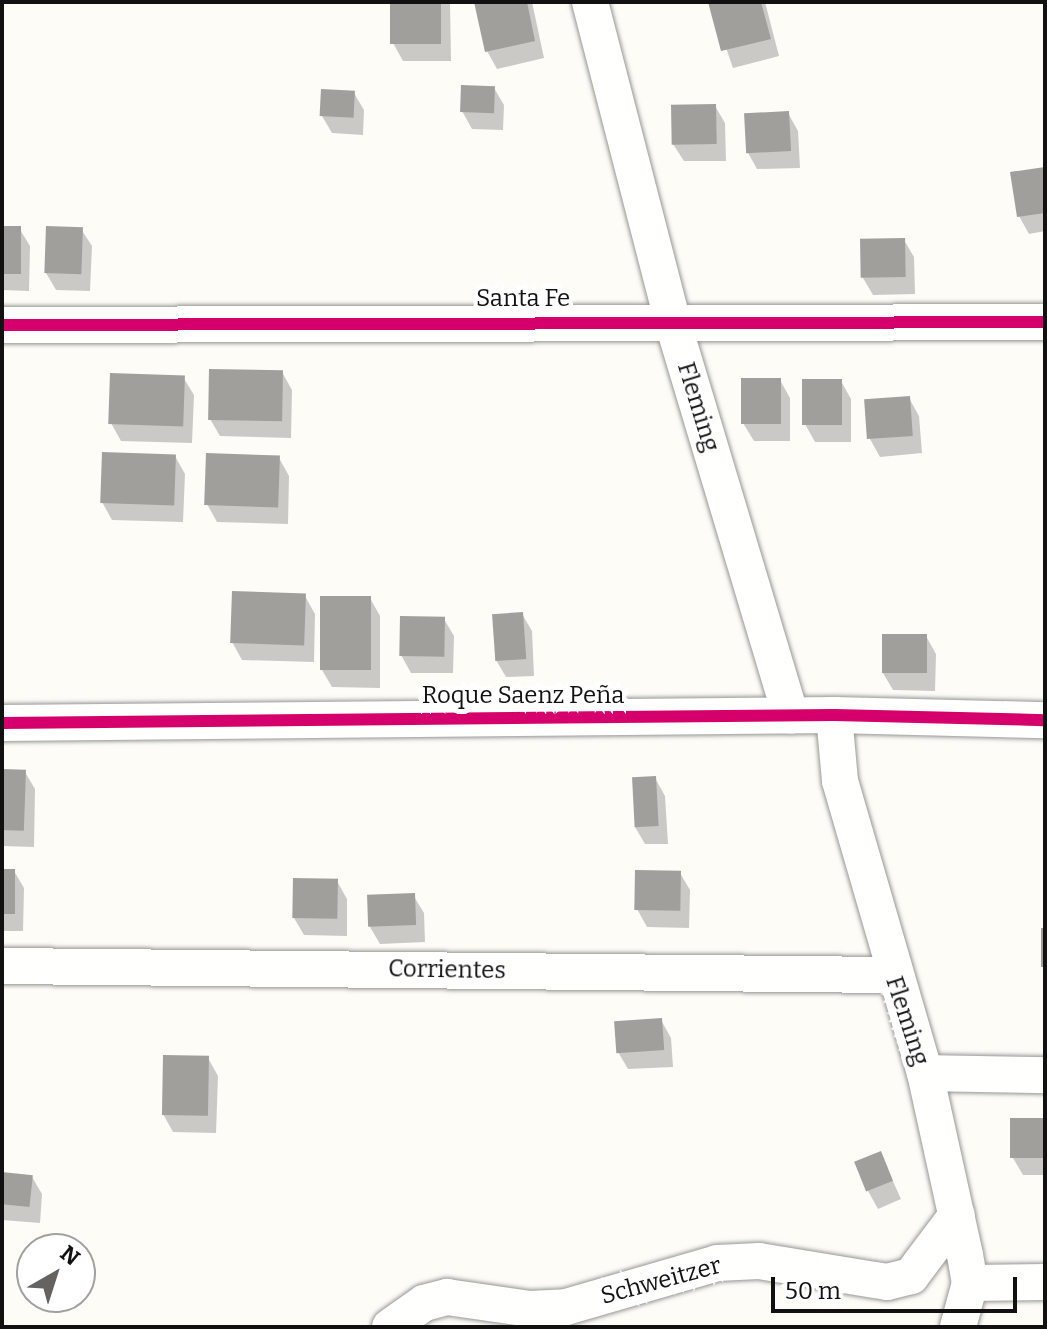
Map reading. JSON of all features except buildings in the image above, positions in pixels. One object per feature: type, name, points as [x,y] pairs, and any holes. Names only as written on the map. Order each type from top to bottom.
[{"type":"street","name":"Fleming","points":[[590,2],[672,320],[791,716]]},
{"type":"street","name":"Santa Fe","points":[[2,325],[672,320],[1045,322]]},
{"type":"street","name":"Fleming","points":[[834,715],[840,781],[892,975],[925,1073],[957,1215],[970,1283],[958,1327]]},
{"type":"street","name":"Roque Saenz Peña","points":[[2,723],[834,715],[1045,720]]},
{"type":"street","name":"Corrientes","points":[[2,966],[892,975]]},
{"type":"street","points":[[925,1073],[1045,1075]]},
{"type":"street","name":"Schweitzer","points":[[390,1327],[424,1303],[447,1297],[569,1317],[717,1263],[759,1261],[887,1282],[899,1279],[925,1262],[957,1215]]},
{"type":"street","points":[[970,1283],[1045,1282]]},
{"type":"cycle path","points":[[2,325],[1045,322]]},
{"type":"cycle path","points":[[2,723],[834,715],[1045,720]]}]
